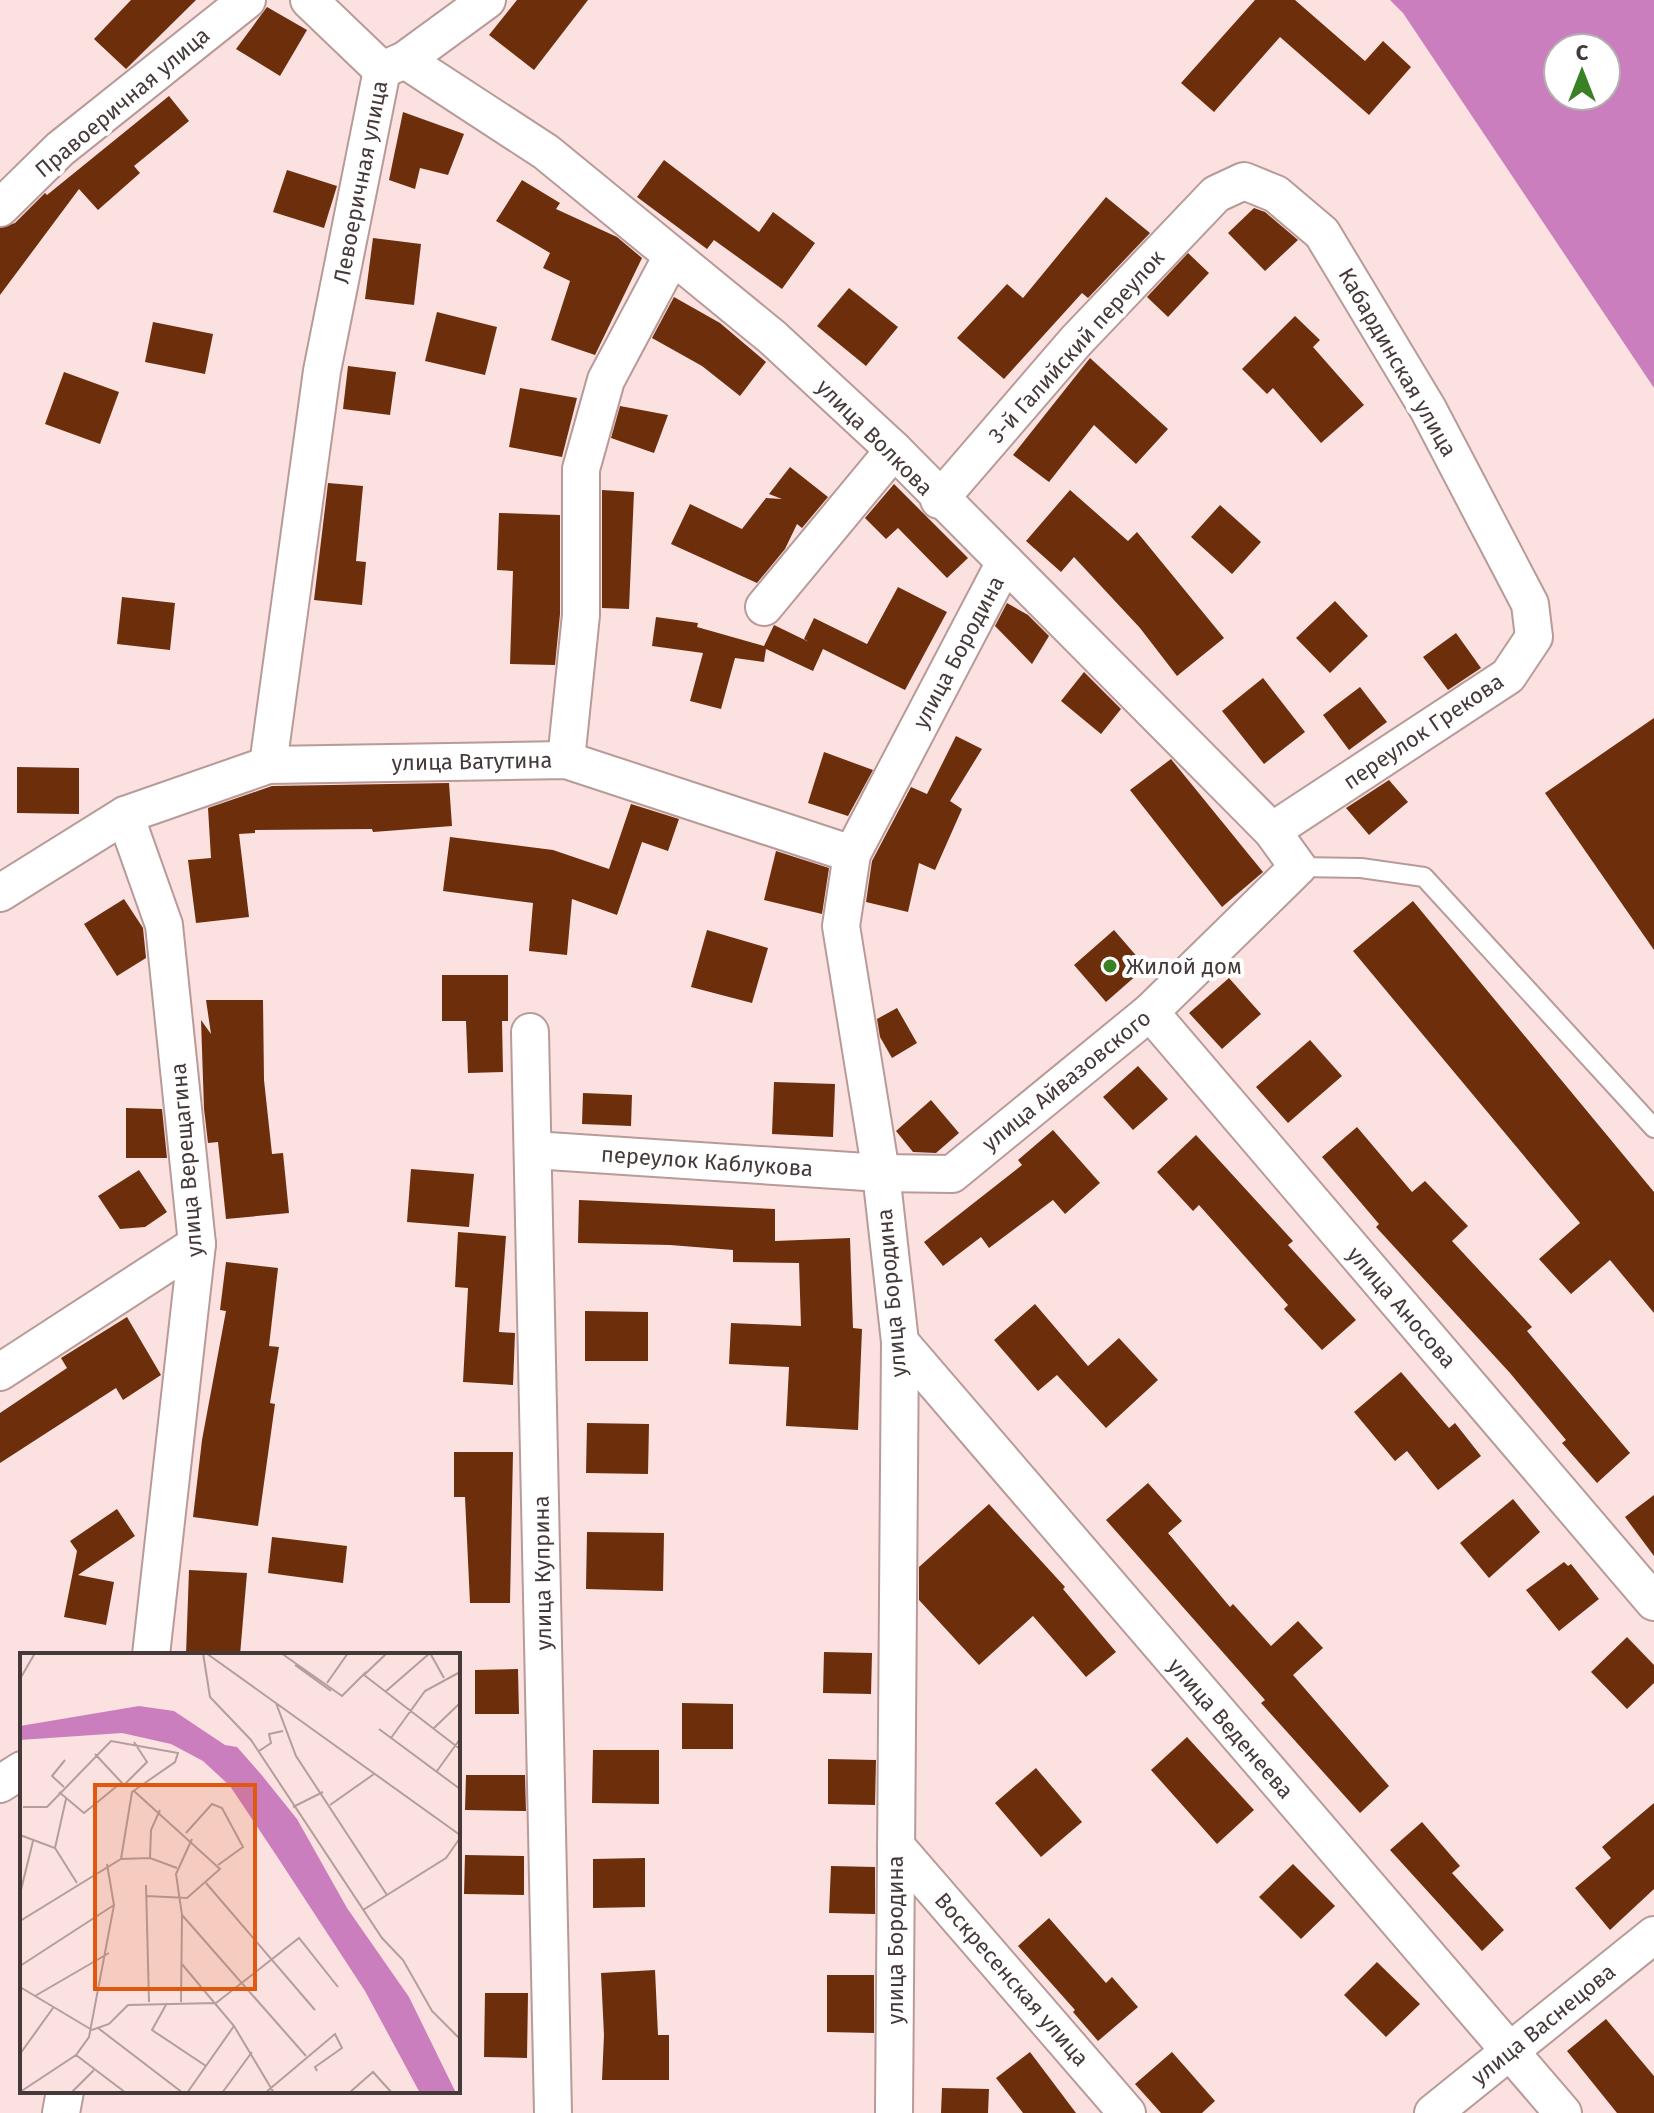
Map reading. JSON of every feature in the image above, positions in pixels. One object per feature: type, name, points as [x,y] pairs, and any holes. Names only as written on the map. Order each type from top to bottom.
[{"type":"street","name":"Правоеричная улица","points":[[0,208],[60,149],[247,0]]},
{"type":"street","name":"улица Волкова","points":[[309,0],[393,65],[546,152],[671,258],[772,337],[894,450],[939,500],[1005,562],[1272,831],[1298,867]]},
{"type":"street","name":"Левоеричная улица","points":[[268,765],[322,371],[393,65],[487,0]]},
{"type":"street","name":"Кабардинская улица","points":[[1216,194],[1244,181],[1276,194],[1322,233],[1428,409],[1530,604]]},
{"type":"street","name":"3-й Галийский переулок","points":[[939,500],[1076,341],[1216,194]]},
{"type":"street","points":[[566,760],[581,615],[581,469],[606,380],[671,258]]},
{"type":"street","points":[[764,607],[894,450]]},
{"type":"street","name":"улица Бородина","points":[[894,2113],[900,1342],[881,1173],[841,926],[852,854],[1005,562]]},
{"type":"street","name":"переулок Грекова","points":[[1272,831],[1508,676],[1534,637],[1530,604]]},
{"type":"street","name":"улица Ватутина","points":[[0,893],[125,815],[268,765],[566,760],[852,854]]},
{"type":"street","name":"улица Верещагина","points":[[125,815],[164,925],[197,1244],[151,1653]]},
{"type":"street","name":"улица Айвазовского","points":[[881,1173],[952,1174],[1150,1012],[1298,867]]},
{"type":"street","name":"улица Аносова","points":[[1150,1012],[1654,1602]]},
{"type":"street","name":"улица Куприна","points":[[530,1032],[553,2113]]},
{"type":"street","name":"переулок Каблукова","points":[[533,1150],[881,1173]]},
{"type":"street","points":[[0,1372],[197,1244]]},
{"type":"street","name":"улица Веденеева","points":[[900,1342],[1563,2113]]},
{"type":"street","points":[[0,1784],[20,1771]]},
{"type":"street","name":"Воскресенская улица","points":[[896,1846],[1127,2113]]},
{"type":"street","name":"улица Васнецова","points":[[1433,2113],[1654,1935]]},
{"type":"street","points":[[61,2113],[65,2093]]},
{"type":"lane","points":[[1298,867],[1361,868],[1424,877],[1654,1128]]},
{"type":"shaded area","points":[[1390,0],[1654,0],[1654,388],[1403,13]]},
{"type":"building","points":[[131,0],[196,0],[126,69],[94,39]]},
{"type":"building","points":[[517,0],[588,0],[534,70],[489,35]]},
{"type":"building","points":[[1255,0],[1295,0],[1365,61],[1383,41],[1411,67],[1369,115],[1280,37],[1214,112],[1181,83]]},
{"type":"building","points":[[267,7],[307,30],[280,76],[236,49]]},
{"type":"building","points":[[169,96],[189,121],[134,166],[140,173],[98,210],[79,189],[0,295],[0,228],[15,223],[45,193],[47,195]]},
{"type":"building","points":[[403,112],[464,134],[448,175],[420,168],[415,189],[389,180]]},
{"type":"building","points":[[664,160],[759,232],[773,212],[815,243],[782,289],[714,240],[707,249],[637,197]]},
{"type":"building","points":[[287,170],[337,186],[324,228],[273,212]]},
{"type":"building","points":[[522,180],[560,203],[556,209],[617,237],[642,258],[595,355],[551,340],[570,281],[543,268],[550,253],[496,221]]},
{"type":"building","points":[[1106,197],[1150,233],[1088,298],[1082,293],[1004,379],[957,338],[1007,284],[1023,298]]},
{"type":"building","points":[[1254,208],[1265,212],[1298,240],[1265,271],[1228,233]]},
{"type":"building","points":[[373,238],[421,244],[414,305],[365,299]]},
{"type":"building","points":[[1188,253],[1209,273],[1168,317],[1147,297]]},
{"type":"building","points":[[849,288],[898,327],[866,366],[817,326]]},
{"type":"building","points":[[674,297],[720,323],[766,362],[740,396],[702,366],[652,338]]},
{"type":"building","points":[[437,312],[497,327],[485,375],[425,361]]},
{"type":"building","points":[[1295,316],[1320,340],[1313,347],[1364,405],[1321,443],[1273,388],[1267,394],[1242,369]]},
{"type":"building","points":[[153,322],[213,334],[205,374],[145,362]]},
{"type":"building","points":[[1090,358],[1168,429],[1136,464],[1094,425],[1049,482],[1013,455]]},
{"type":"building","points":[[348,366],[396,372],[390,415],[343,409]]},
{"type":"building","points":[[64,372],[119,392],[100,444],[45,424]]},
{"type":"building","points":[[520,388],[577,398],[562,457],[509,447]]},
{"type":"building","points":[[620,406],[668,415],[654,453],[611,438]]},
{"type":"building","points":[[790,467],[828,497],[802,528],[797,524],[785,549],[757,583],[671,544],[690,504],[742,529],[766,498],[782,499],[769,494]]},
{"type":"building","points":[[328,483],[363,486],[356,561],[366,562],[362,605],[314,600]]},
{"type":"building","points":[[894,484],[968,558],[947,578],[898,528],[886,539],[865,518]]},
{"type":"building","points":[[602,490],[634,492],[629,609],[602,608]]},
{"type":"building","points":[[1070,490],[1128,541],[1137,532],[1224,638],[1177,676],[1140,628],[1074,557],[1061,572],[1026,541]]},
{"type":"building","points":[[1220,505],[1261,542],[1232,574],[1191,537]]},
{"type":"building","points":[[499,513],[560,515],[560,614],[555,665],[510,664],[513,571],[497,570]]},
{"type":"building","points":[[898,587],[947,612],[905,690],[823,649],[813,671],[766,649],[764,662],[735,658],[721,709],[690,701],[703,653],[652,646],[656,617],[698,623],[697,627],[764,646],[774,625],[809,642],[804,639],[814,618],[867,644]]},
{"type":"building","points":[[122,597],[175,603],[170,650],[117,644]]},
{"type":"building","points":[[1335,601],[1368,636],[1330,673],[1296,638]]},
{"type":"building","points":[[1007,603],[1028,615],[1049,636],[1032,664],[995,626]]},
{"type":"building","points":[[1456,633],[1481,668],[1448,690],[1423,657]]},
{"type":"building","points":[[1084,672],[1121,709],[1101,734],[1061,701]]},
{"type":"building","points":[[1263,678],[1305,732],[1264,764],[1222,711]]},
{"type":"building","points":[[1360,687],[1387,722],[1349,750],[1323,715]]},
{"type":"building","points":[[1654,718],[1654,950],[1545,793]]},
{"type":"building","points":[[956,736],[982,749],[950,801],[962,809],[935,870],[919,863],[908,912],[866,902],[872,861],[911,787],[927,794]]},
{"type":"building","points":[[824,752],[873,770],[848,816],[808,803]]},
{"type":"building","points":[[1171,759],[1263,872],[1222,907],[1130,790]]},
{"type":"building","points":[[17,767],[79,768],[79,814],[17,813]]},
{"type":"building","points":[[1389,780],[1408,802],[1369,835],[1346,808]]},
{"type":"building","points":[[449,783],[452,826],[373,832],[372,829],[255,830],[255,833],[239,834],[249,917],[196,923],[188,860],[211,858],[208,808],[272,786]]},
{"type":"building","points":[[631,804],[679,819],[668,851],[642,842],[617,915],[572,899],[567,955],[529,951],[533,903],[443,891],[450,837],[553,850],[609,869]]},
{"type":"building","points":[[776,851],[829,868],[822,914],[764,900]]},
{"type":"building","points":[[124,899],[143,928],[146,958],[117,976],[84,924]]},
{"type":"building","points":[[1413,901],[1654,1192],[1654,1313],[1610,1260],[1571,1294],[1539,1259],[1580,1223],[1353,951]]},
{"type":"building","points":[[707,930],[768,948],[752,1003],[691,987]]},
{"type":"building","name":"Жилой дом","points":[[1114,930],[1146,967],[1106,1002],[1074,965]]},
{"type":"building","points":[[442,975],[508,975],[508,1021],[502,1021],[503,1072],[468,1073],[466,1021],[442,1021]]},
{"type":"building","points":[[1229,978],[1261,1014],[1222,1049],[1189,1013]]},
{"type":"building","points":[[206,1000],[263,1000],[264,1080],[272,1154],[283,1153],[289,1213],[226,1219],[218,1142],[208,1143],[204,1109],[201,1020],[211,1034]]},
{"type":"building","points":[[897,1008],[917,1043],[892,1058],[880,1037],[877,1019]]},
{"type":"building","points":[[1310,1040],[1342,1076],[1288,1123],[1256,1087]]},
{"type":"building","points":[[1138,1066],[1168,1099],[1133,1130],[1103,1097]]},
{"type":"building","points":[[774,1082],[835,1084],[833,1137],[772,1134]]},
{"type":"building","points":[[583,1093],[632,1095],[631,1126],[582,1124]]},
{"type":"building","points":[[931,1100],[959,1133],[936,1153],[913,1152],[896,1131]]},
{"type":"building","points":[[126,1108],[162,1109],[167,1158],[126,1158]]},
{"type":"building","points":[[1357,1127],[1412,1192],[1425,1181],[1468,1226],[1452,1241],[1532,1327],[1527,1331],[1630,1453],[1597,1483],[1562,1443],[1566,1440],[1510,1373],[1376,1227],[1379,1224],[1322,1157]]},
{"type":"building","points":[[1053,1130],[1100,1183],[1065,1214],[1053,1200],[989,1248],[981,1237],[943,1266],[924,1242],[1022,1165],[1018,1160]]},
{"type":"building","points":[[1196,1135],[1293,1241],[1288,1245],[1356,1320],[1322,1350],[1284,1309],[1288,1305],[1199,1205],[1193,1211],[1157,1172]]},
{"type":"building","points":[[411,1169],[474,1174],[469,1227],[407,1222]]},
{"type":"building","points":[[139,1170],[167,1212],[145,1227],[120,1229],[98,1196]]},
{"type":"building","points":[[579,1200],[775,1209],[775,1241],[850,1238],[853,1328],[862,1329],[858,1430],[786,1426],[789,1367],[729,1364],[731,1323],[801,1326],[799,1263],[733,1262],[733,1250],[578,1243]]},
{"type":"building","points":[[458,1232],[506,1236],[499,1332],[515,1333],[513,1385],[463,1382],[468,1288],[455,1287]]},
{"type":"building","points":[[226,1262],[278,1268],[269,1346],[279,1347],[270,1403],[275,1404],[258,1526],[193,1517],[202,1440],[226,1311],[220,1310]]},
{"type":"building","points":[[1035,1304],[1088,1366],[1119,1338],[1158,1380],[1106,1428],[1057,1375],[1038,1391],[994,1340]]},
{"type":"building","points":[[585,1311],[648,1312],[648,1361],[585,1361]]},
{"type":"building","points":[[127,1317],[161,1375],[123,1400],[116,1388],[0,1463],[0,1413],[67,1368],[61,1358]]},
{"type":"building","points":[[1401,1372],[1449,1428],[1455,1423],[1481,1456],[1438,1490],[1407,1451],[1395,1461],[1354,1412]]},
{"type":"building","points":[[587,1423],[649,1424],[648,1474],[586,1473]]},
{"type":"building","points":[[454,1452],[513,1452],[510,1603],[470,1603],[465,1497],[454,1497]]},
{"type":"building","points":[[1148,1483],[1182,1521],[1168,1533],[1230,1607],[1233,1604],[1271,1646],[1298,1621],[1323,1648],[1293,1675],[1389,1786],[1360,1813],[1261,1703],[1265,1700],[1106,1520]]},
{"type":"building","points":[[1654,1495],[1654,1556],[1625,1517]]},
{"type":"building","points":[[1513,1499],[1540,1532],[1489,1578],[1460,1543]]},
{"type":"building","points":[[989,1504],[1065,1587],[1063,1589],[1116,1652],[1086,1677],[1033,1616],[979,1665],[919,1600],[919,1567]]},
{"type":"building","points":[[117,1509],[135,1536],[78,1575],[114,1582],[106,1625],[64,1617],[77,1551],[70,1541]]},
{"type":"building","points":[[587,1532],[664,1533],[663,1591],[586,1589]]},
{"type":"building","points":[[272,1537],[347,1546],[343,1583],[268,1573]]},
{"type":"building","points":[[1564,1562],[1568,1566],[1571,1564],[1599,1599],[1559,1631],[1526,1590]]},
{"type":"building","points":[[189,1570],[247,1573],[240,1653],[186,1653]]},
{"type":"building","points":[[1627,1637],[1654,1665],[1654,1683],[1627,1709],[1591,1672]]},
{"type":"building","points":[[824,1652],[872,1653],[871,1694],[823,1693]]},
{"type":"building","points":[[518,1669],[519,1714],[475,1714],[475,1670]]},
{"type":"building","points":[[682,1703],[733,1704],[733,1749],[682,1749]]},
{"type":"building","points":[[1187,1737],[1254,1810],[1217,1844],[1151,1770]]},
{"type":"building","points":[[593,1750],[659,1750],[659,1804],[592,1803]]},
{"type":"building","points":[[828,1759],[876,1760],[875,1805],[828,1804]]},
{"type":"building","points":[[1036,1768],[1082,1822],[1041,1857],[995,1803]]},
{"type":"building","points":[[466,1775],[525,1775],[526,1811],[465,1810]]},
{"type":"building","points":[[1654,1803],[1654,1889],[1610,1930],[1575,1888],[1611,1858],[1602,1847]]},
{"type":"building","points":[[1422,1822],[1460,1866],[1452,1873],[1504,1930],[1482,1951],[1390,1850]]},
{"type":"building","points":[[465,1855],[524,1856],[524,1895],[464,1894]]},
{"type":"building","points":[[645,1858],[645,1907],[593,1908],[593,1859]]},
{"type":"building","points":[[1293,1864],[1335,1906],[1301,1939],[1259,1897]]},
{"type":"building","points":[[831,1866],[875,1867],[875,1914],[829,1913]]},
{"type":"building","points":[[1049,1918],[1106,1983],[1112,1977],[1138,2007],[1098,2041],[1018,1946]]},
{"type":"building","points":[[1377,1962],[1420,2004],[1386,2037],[1344,1995]]},
{"type":"building","points":[[655,1970],[658,2035],[669,2035],[669,2080],[602,2080],[604,2035],[601,1973]]},
{"type":"building","points":[[827,1975],[874,1975],[874,2033],[827,2032]]},
{"type":"building","points":[[485,1993],[528,1993],[527,2058],[484,2057]]},
{"type":"building","points":[[1606,2019],[1654,2076],[1654,2113],[1617,2113],[1567,2051]]},
{"type":"building","points":[[1030,2052],[1076,2113],[1023,2113],[996,2078]]},
{"type":"building","points":[[1172,2052],[1215,2101],[1202,2113],[1161,2113],[1135,2084]]},
{"type":"building","points":[[942,2088],[989,2089],[988,2113],[941,2113]]},
{"type":"place","name":"Жилой дом","points":[[1110,966]]}]
